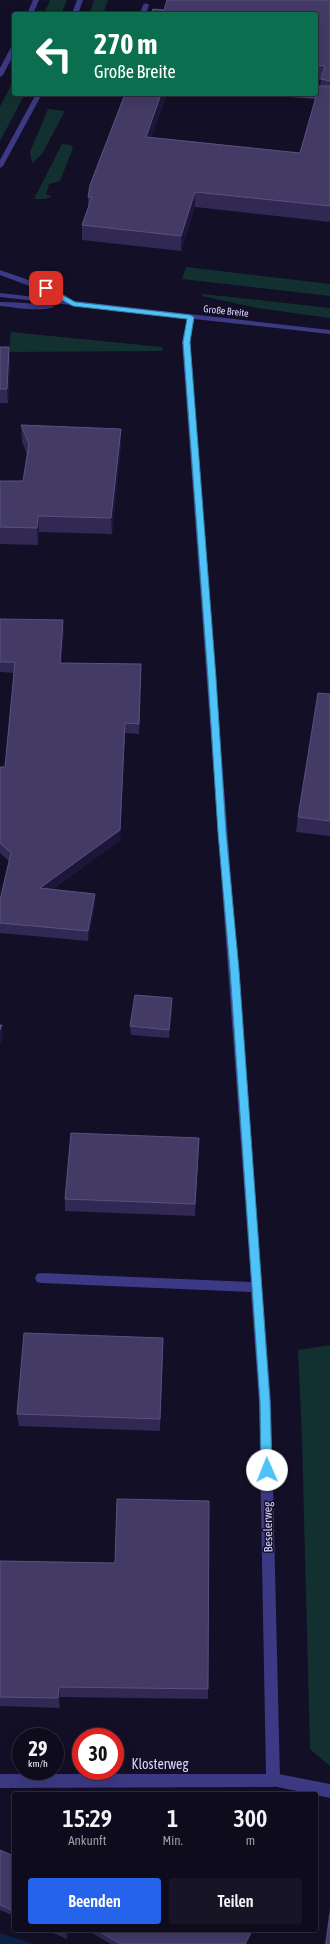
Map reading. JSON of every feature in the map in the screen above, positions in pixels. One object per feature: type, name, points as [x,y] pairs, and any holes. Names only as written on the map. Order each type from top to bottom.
[{"type":"street","points":[[31,12],[36,0]]},
{"type":"street","points":[[76,12],[80,0]]},
{"type":"street","points":[[144,12],[146,5]]},
{"type":"street","points":[[0,76],[12,51]]},
{"type":"street","points":[[0,166],[38,96]]},
{"type":"street","points":[[303,96],[330,98]]},
{"type":"street","name":"Große Breite","points":[[0,272],[54,292],[73,304]]},
{"type":"street","name":"Große Breite","points":[[0,295],[330,332]]},
{"type":"street","name":"Große Breite","points":[[0,304],[34,307],[73,304]]},
{"type":"street","name":"Beselerweg","points":[[190,317],[186,342],[265,1402],[273,1780]]},
{"type":"street","points":[[40,1278],[257,1287]]},
{"type":"street","name":"Klosterweg","points":[[0,1781],[273,1780],[330,1791]]},
{"type":"green space","points":[[50,0],[67,0],[62,12],[45,12]]},
{"type":"green space","points":[[94,0],[108,0],[104,12],[90,12]]},
{"type":"green space","points":[[12,83],[12,96],[24,96],[0,141],[0,107]]},
{"type":"green space","points":[[48,109],[65,111],[42,154],[32,163],[30,152]]},
{"type":"green space","points":[[62,144],[70,145],[73,148],[60,181],[49,184],[46,195],[52,196],[46,199],[34,199]]},
{"type":"green space","points":[[186,267],[330,284],[330,296],[182,279]]},
{"type":"green space","points":[[203,294],[330,308],[330,318],[257,308],[202,296]]},
{"type":"green space","points":[[11,332],[162,347],[163,351],[9,352]]},
{"type":"green space","points":[[330,1345],[330,1766],[310,1749],[302,1439],[298,1350]]},
{"type":"water","points":[[0,1933],[34,1944],[0,1944]]},
{"type":"building","points":[[167,0],[330,0],[330,81],[321,79],[325,66],[318,65],[318,12],[152,12],[153,9],[164,10]]},
{"type":"building","points":[[319,86],[330,86],[330,206],[195,192],[181,236],[82,225],[92,197],[88,197],[90,185],[124,96],[160,96],[146,137],[300,153],[316,96],[318,96]]},
{"type":"building","points":[[0,347],[9,347],[7,389],[0,389]]},
{"type":"building","points":[[21,425],[121,429],[111,518],[38,516],[37,528],[0,527],[0,481],[23,481],[29,444]]},
{"type":"building","points":[[0,619],[63,620],[60,663],[141,664],[139,724],[125,723],[120,830],[40,888],[95,894],[88,931],[0,923],[0,900],[11,853],[0,843],[0,767],[5,767],[15,662],[0,662]]},
{"type":"building","points":[[318,693],[330,694],[330,821],[298,817]]},
{"type":"building","points":[[135,995],[172,998],[169,1030],[130,1026]]},
{"type":"building","points":[[71,1133],[199,1138],[195,1204],[65,1199]]},
{"type":"building","points":[[24,1333],[163,1338],[160,1419],[17,1414]]},
{"type":"building","points":[[117,1499],[209,1501],[208,1689],[59,1687],[58,1698],[0,1697],[0,1561],[115,1563]]},
{"type":"building","points":[[0,1850],[12,1855],[12,1910],[0,1905]]},
{"type":"building","points":[[330,1914],[330,1944],[326,1944]]},
{"type":"building","points":[[100,1932],[251,1932],[245,1944],[121,1944]]},
{"type":"route","points":[[46,288],[73,304],[190,317],[186,342],[212,678],[222,832],[234,970],[265,1402],[267,1470]]}]
